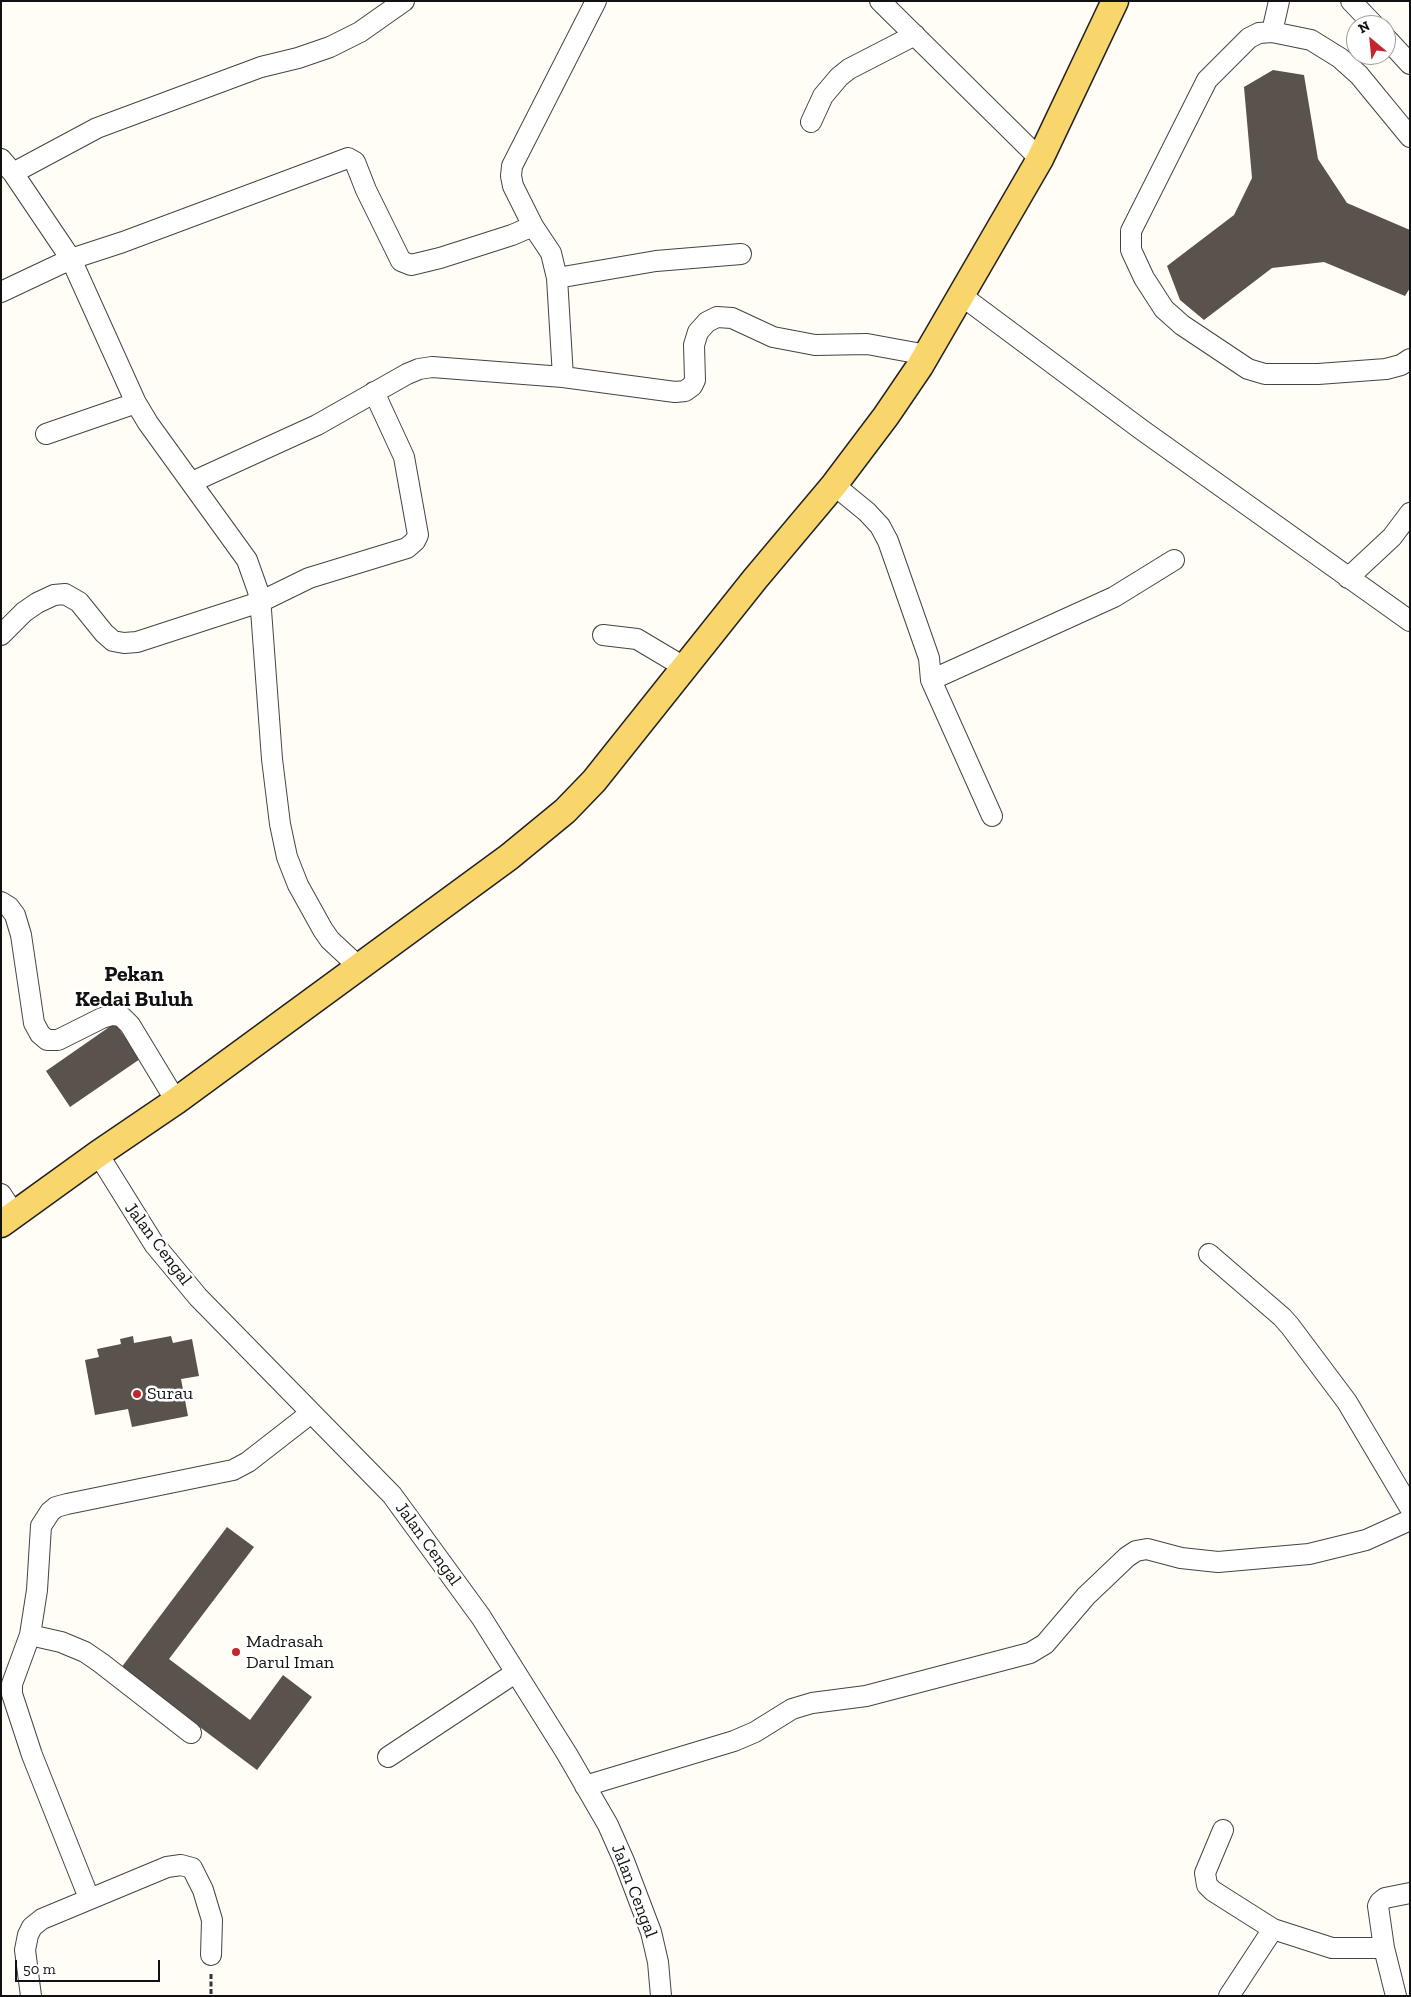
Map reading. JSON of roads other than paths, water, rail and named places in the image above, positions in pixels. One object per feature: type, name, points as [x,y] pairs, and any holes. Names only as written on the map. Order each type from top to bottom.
[{"type":"main road","points":[[5,1211],[98,1154],[176,1101],[509,857],[565,812],[594,780],[755,579],[834,485],[886,416],[927,355],[1040,159],[1116,1]]},
{"type":"street","points":[[359,967],[322,930],[298,885],[287,858],[280,824],[272,759],[260,602],[247,560],[148,423],[136,403],[71,259],[7,166],[97,128],[261,67],[298,58],[330,47],[360,32],[404,1]]},
{"type":"street","points":[[563,377],[558,278],[551,253],[533,226],[513,186],[511,176],[512,166],[596,1]]},
{"type":"street","points":[[880,1],[1040,159]]},
{"type":"street","points":[[1272,32],[1279,1]]},
{"type":"street","points":[[1350,1],[1364,15]]},
{"type":"street","points":[[1410,137],[1360,75],[1340,58],[1311,40],[1272,32],[1259,33],[1249,38],[1207,80],[1132,231],[1131,250],[1144,278],[1164,309],[1182,325],[1248,369],[1265,374],[1318,374],[1386,368],[1401,365],[1410,359]]},
{"type":"street","points":[[811,122],[823,96],[839,77],[849,69],[915,35]]},
{"type":"street","points":[[1396,49],[1410,64]]},
{"type":"street","points":[[1,292],[71,259],[123,242],[348,158],[355,162],[366,190],[401,261],[411,265],[440,258],[512,235],[533,226]]},
{"type":"street","points":[[558,278],[656,261],[741,254]]},
{"type":"street","points":[[962,296],[1142,430],[1410,621]]},
{"type":"street","points":[[192,482],[317,425],[419,369],[432,368],[563,377],[675,392],[685,391],[692,386],[695,380],[694,345],[698,332],[707,322],[717,317],[732,318],[773,337],[815,345],[866,344],[927,355]]},
{"type":"street","points":[[1,634],[24,612],[54,595],[65,594],[79,602],[112,641],[124,643],[137,642],[260,602],[309,578],[408,548],[418,535],[404,457],[374,392]]},
{"type":"street","points":[[46,434],[136,403]]},
{"type":"street","points":[[834,485],[867,512],[880,526],[888,541],[929,658],[931,680],[992,816]]},
{"type":"street","points":[[1348,578],[1392,537],[1410,513]]},
{"type":"street","points":[[931,680],[1114,597],[1174,560]]},
{"type":"street","points":[[603,635],[636,639],[684,667]]},
{"type":"street","points":[[1,902],[9,907],[15,916],[19,929],[34,1023],[40,1034],[47,1040],[58,1040],[102,1018],[112,1015],[121,1016],[130,1025],[176,1101]]},
{"type":"street","name":"Jalan Cengal","points":[[98,1154],[154,1244],[198,1298],[392,1495],[481,1617],[567,1754],[608,1825],[651,1932],[658,1962],[661,1996]]},
{"type":"street","points":[[1209,1254],[1290,1326],[1347,1402],[1410,1508]]},
{"type":"street","points":[[89,1898],[32,1755],[12,1694],[12,1684],[30,1634],[37,1590],[41,1526],[50,1512],[56,1507],[233,1470],[248,1462],[311,1413]]},
{"type":"street","points":[[585,1786],[734,1741],[755,1732],[792,1708],[812,1703],[866,1696],[1030,1653],[1044,1644],[1086,1596],[1117,1566],[1136,1551],[1147,1549],[1181,1558],[1218,1562],[1309,1554],[1366,1540],[1410,1520]]},
{"type":"street","points":[[30,1634],[61,1642],[85,1652],[102,1663],[191,1733]]},
{"type":"street","points":[[388,1757],[515,1673]]},
{"type":"street","points":[[1223,1830],[1205,1873],[1207,1885],[1213,1891],[1273,1929],[1332,1948],[1384,1948]]},
{"type":"street","points":[[31,1996],[25,1950],[32,1927],[42,1919],[89,1898],[167,1867],[187,1865],[192,1868],[208,1902],[212,1920],[211,1955]]},
{"type":"street","points":[[1396,1996],[1384,1948],[1378,1906],[1384,1898],[1410,1893]]},
{"type":"street","points":[[1229,1996],[1273,1929]]},
{"type":"place","name":"Surau","points":[[137,1394]]},
{"type":"place","name":"Madrasah Darul Iman","points":[[236,1652]]},
{"type":"district","name":"Pekan Kedai Buluh","points":[[134,988]]}]
